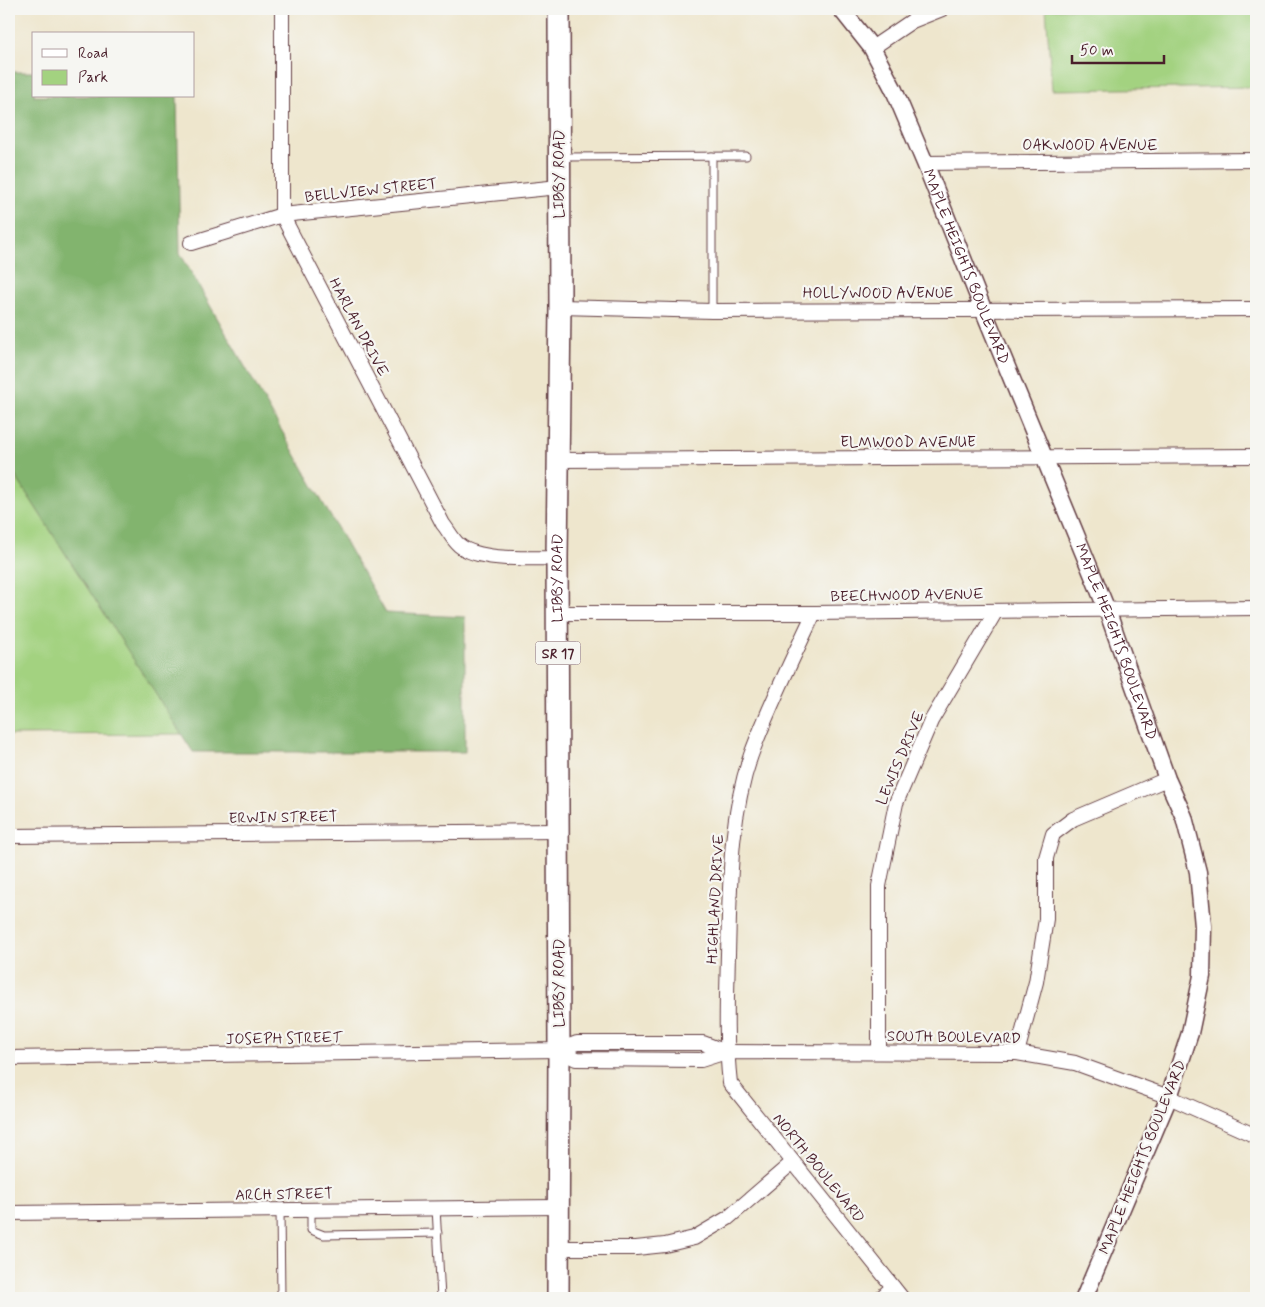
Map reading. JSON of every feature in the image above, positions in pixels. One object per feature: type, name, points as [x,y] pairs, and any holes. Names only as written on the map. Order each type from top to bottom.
[{"type":"main road","name":"LIBBY ROAD","points":[[558,1298],[560,1050],[557,558],[560,308],[559,9]]},
{"type":"street","name":"HARLAN DRIVE","points":[[282,9],[282,215],[443,524],[460,546],[482,555],[511,558],[557,558]]},
{"type":"street","name":"MAPLE HEIGHTS BOULEVARD","points":[[841,9],[872,48],[894,90],[925,162],[1106,610],[1167,779],[1184,817],[1198,872],[1204,926],[1202,976],[1190,1033],[1169,1097],[1084,1298]]},
{"type":"street","points":[[872,48],[912,21],[942,9]]},
{"type":"street","name":"OAKWOOD AVENUE","points":[[925,162],[1256,160]]},
{"type":"street","name":"BELLVIEW STREET","points":[[191,243],[282,215],[559,187]]},
{"type":"street","name":"HOLLYWOOD AVENUE","points":[[560,308],[712,311],[1256,309]]},
{"type":"street","name":"ELMWOOD AVENUE","points":[[559,460],[1256,456]]},
{"type":"street","name":"BEECHWOOD AVENUE","points":[[558,612],[996,611],[1256,608]]},
{"type":"street","name":"LEWIS DRIVE","points":[[879,1052],[879,886],[896,803],[931,720],[996,611]]},
{"type":"street","name":"HIGHLAND DRIVE","points":[[726,1052],[731,846],[739,801],[751,756],[814,612]]},
{"type":"street","points":[[1017,1053],[1036,982],[1046,919],[1046,858],[1053,834],[1073,819],[1167,779]]},
{"type":"street","name":"ERWIN STREET","points":[[9,836],[558,831]]},
{"type":"street","name":"SOUTH BOULEVARD","points":[[560,1050],[576,1059],[588,1060],[702,1060],[726,1052],[1017,1053],[1075,1062],[1169,1097],[1256,1136]]},
{"type":"street","name":"JOSEPH STREET","points":[[9,1058],[560,1050]]},
{"type":"street","name":"NORTH BOULEVARD","points":[[726,1052],[730,1082],[902,1298]]},
{"type":"street","points":[[558,1248],[636,1248],[665,1245],[694,1238],[728,1218],[793,1162]]},
{"type":"street","name":"ARCH STREET","points":[[9,1213],[559,1207]]},
{"type":"street","points":[[881,1298],[893,1287]]},
{"type":"lane","points":[[712,156],[712,311]]},
{"type":"lane","points":[[559,157],[746,156]]},
{"type":"lane","points":[[436,1208],[441,1298]]},
{"type":"lane","points":[[280,1210],[281,1298]]},
{"type":"lane","points":[[311,1210],[312,1230],[315,1233],[324,1235],[438,1233]]},
{"type":"green space","points":[[1046,9],[1256,9],[1256,87],[1052,90]]},
{"type":"green space","points":[[9,72],[32,72],[32,98],[177,98],[180,253],[386,613],[465,617],[465,752],[193,752],[9,466]]},
{"type":"green space","points":[[9,466],[182,734],[9,735]]}]
